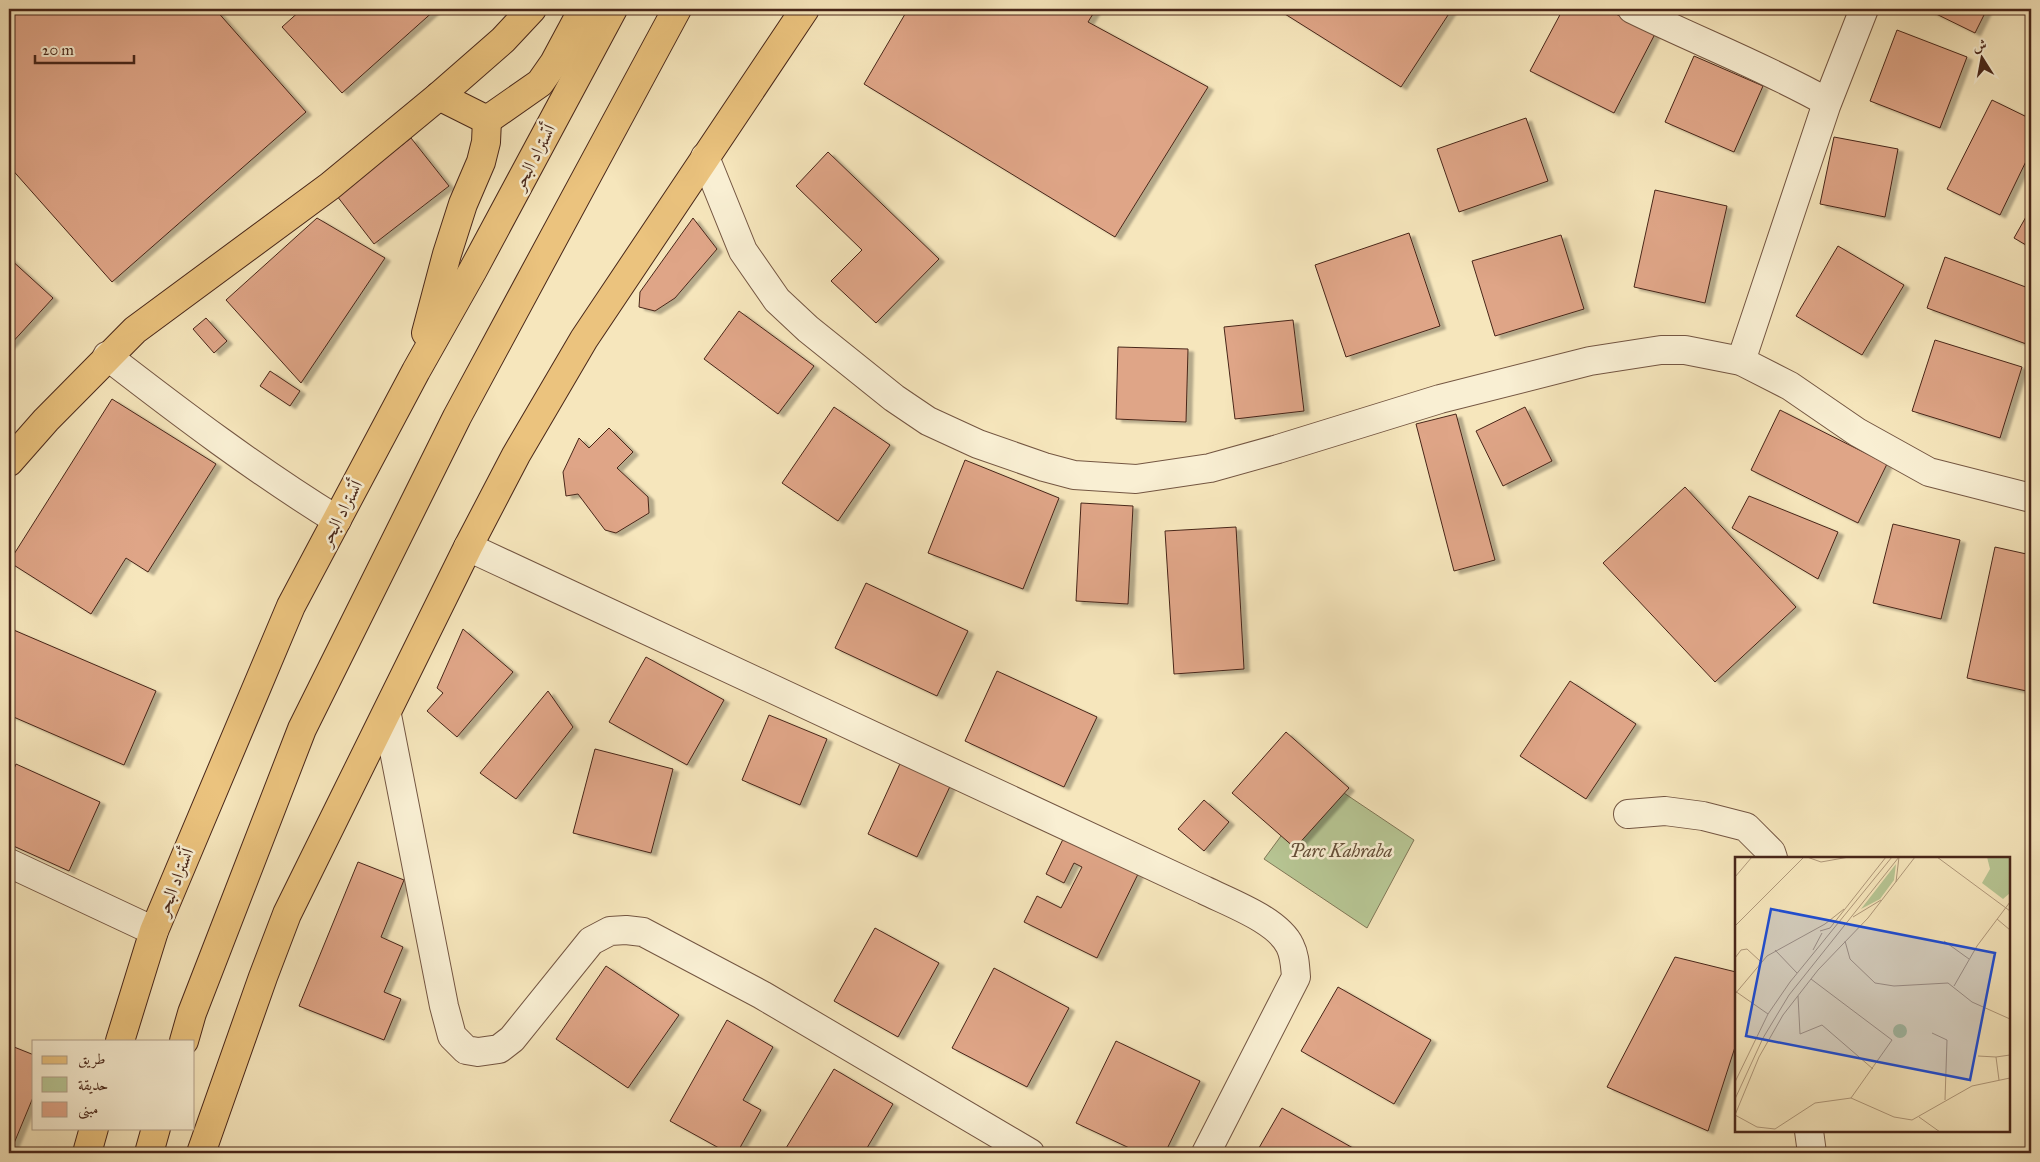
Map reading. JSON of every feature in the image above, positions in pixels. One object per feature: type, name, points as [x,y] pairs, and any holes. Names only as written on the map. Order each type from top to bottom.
[{"type":"main road","points":[[9,462],[107,356],[135,330],[330,186],[504,40],[532,9]]},
{"type":"main road","points":[[487,120],[540,83],[554,63],[583,9]]},
{"type":"main road","name":"أتستراد البحر","points":[[120,1040],[154,931],[291,606],[416,371],[473,270],[613,9]]},
{"type":"main road","points":[[184,1040],[192,1013],[302,729],[457,417],[677,9]]},
{"type":"main road","points":[[201,1153],[262,977],[287,914],[468,547],[516,455],[584,339],[805,9]]},
{"type":"main road","points":[[439,96],[487,120]]},
{"type":"main road","points":[[416,371],[447,254],[463,204],[481,162],[486,142],[487,120]]},
{"type":"main road","points":[[87,1153],[93,1130]]},
{"type":"main road","points":[[149,1153],[155,1130]]},
{"type":"street","points":[[1632,9],[1693,39],[1788,80],[1827,102]]},
{"type":"street","points":[[1741,361],[1827,102],[1864,9]]},
{"type":"street","points":[[705,156],[743,251],[777,300],[808,329],[894,398],[928,421],[978,444],[1044,467],[1074,475],[1136,479],[1210,468],[1278,450],[1440,399],[1590,361],[1633,353],[1685,350],[1741,361],[1790,386],[1857,432],[1929,472],[2031,498]]},
{"type":"street","points":[[107,356],[214,439],[279,484],[336,520]]},
{"type":"street","points":[[468,547],[1204,890],[1266,921],[1282,934],[1290,946],[1295,960],[1296,977],[1206,1153]]},
{"type":"street","points":[[386,715],[444,1006],[452,1036],[466,1050],[478,1052],[499,1049],[512,1039],[591,941],[610,931],[643,932],[762,995],[1030,1153]]},
{"type":"street","points":[[1628,814],[1665,811],[1703,816],[1746,828],[1771,852],[1773,857]]},
{"type":"street","points":[[9,864],[154,931]]},
{"type":"street","points":[[1809,1132],[1812,1153]]},
{"type":"green space","name":"Parc Kahraba","points":[[1323,779],[1414,840],[1367,928],[1264,859]]},
{"type":"building","points":[[9,9],[215,9],[306,112],[112,282],[9,166]]},
{"type":"building","points":[[302,9],[436,9],[342,93],[282,27]]},
{"type":"building","points":[[908,9],[1096,9],[1088,22],[1208,87],[1115,237],[864,84]]},
{"type":"building","points":[[1277,9],[1452,9],[1401,87]]},
{"type":"building","points":[[1563,9],[1606,9],[1655,34],[1614,113],[1530,71]]},
{"type":"building","points":[[1926,9],[1987,9],[1975,33]]},
{"type":"building","points":[[1897,30],[1967,57],[1940,128],[1870,101]]},
{"type":"building","points":[[1694,56],[1763,86],[1734,152],[1665,122]]},
{"type":"building","points":[[1992,100],[2031,119],[2031,151],[2000,215],[1947,189]]},
{"type":"building","points":[[1526,118],[1548,181],[1459,212],[1437,149]]},
{"type":"building","points":[[1834,137],[1898,149],[1885,217],[1820,204]]},
{"type":"building","points":[[411,138],[449,186],[374,244],[337,196]]},
{"type":"building","points":[[828,152],[939,259],[876,323],[831,281],[862,250],[796,186]]},
{"type":"building","points":[[1655,190],[1727,206],[1705,303],[1634,287]]},
{"type":"building","points":[[2031,208],[2031,248],[2014,238]]},
{"type":"building","points":[[317,218],[385,258],[301,383],[226,300]]},
{"type":"building","points":[[693,218],[717,249],[675,298],[655,311],[639,307],[640,292]]},
{"type":"building","points":[[1409,233],[1440,326],[1346,357],[1315,265]]},
{"type":"building","points":[[1561,235],[1584,309],[1495,336],[1472,261]]},
{"type":"building","points":[[1838,246],[1904,285],[1862,355],[1796,316]]},
{"type":"building","points":[[1945,257],[2031,289],[2031,339],[2029,345],[1927,308]]},
{"type":"building","points":[[9,258],[53,298],[9,346]]},
{"type":"building","points":[[739,311],[814,366],[778,414],[704,359]]},
{"type":"building","points":[[206,318],[227,341],[214,353],[193,329]]},
{"type":"building","points":[[1293,320],[1304,411],[1235,419],[1224,327]]},
{"type":"building","points":[[1935,340],[2022,367],[2000,438],[1912,411]]},
{"type":"building","points":[[1118,347],[1188,349],[1186,422],[1116,419]]},
{"type":"building","points":[[270,371],[300,391],[290,406],[260,386]]},
{"type":"building","points":[[112,399],[216,464],[148,572],[126,558],[91,614],[9,562]]},
{"type":"building","points":[[834,407],[890,445],[838,521],[782,483]]},
{"type":"building","points":[[1525,407],[1552,461],[1503,486],[1476,431]]},
{"type":"building","points":[[1780,410],[1887,464],[1858,523],[1751,470]]},
{"type":"building","points":[[1456,414],[1495,560],[1454,571],[1416,424]]},
{"type":"building","points":[[609,428],[633,452],[617,468],[648,497],[649,513],[616,533],[605,530],[578,494],[566,496],[563,472],[579,438],[589,448]]},
{"type":"building","points":[[965,460],[1059,498],[1023,589],[928,553]]},
{"type":"building","points":[[1685,487],[1796,607],[1715,682],[1603,563]]},
{"type":"building","points":[[1749,496],[1838,532],[1818,579],[1732,528]]},
{"type":"building","points":[[1081,503],[1133,506],[1128,604],[1076,601]]},
{"type":"building","points":[[1893,524],[1960,540],[1941,619],[1873,603]]},
{"type":"building","points":[[1236,527],[1244,669],[1174,674],[1165,531]]},
{"type":"building","points":[[1995,547],[2031,555],[2031,692],[1967,678]]},
{"type":"building","points":[[866,583],[968,631],[937,696],[835,648]]},
{"type":"building","points":[[9,628],[156,691],[124,765],[9,715]]},
{"type":"building","points":[[463,629],[513,672],[457,737],[427,711],[443,693],[437,688]]},
{"type":"building","points":[[646,657],[724,700],[687,765],[609,722]]},
{"type":"building","points":[[997,671],[1097,717],[1064,787],[965,741]]},
{"type":"building","points":[[1570,681],[1636,724],[1586,799],[1520,756]]},
{"type":"building","points":[[548,691],[573,727],[516,799],[480,773]]},
{"type":"building","points":[[769,715],[827,739],[800,805],[742,780]]},
{"type":"building","points":[[1286,732],[1349,788],[1295,848],[1232,793]]},
{"type":"building","points":[[595,749],[673,769],[651,853],[573,833]]},
{"type":"building","points":[[903,757],[953,780],[917,857],[868,834]]},
{"type":"building","points":[[16,764],[100,802],[69,871],[9,844],[9,781]]},
{"type":"building","points":[[1204,800],[1229,822],[1204,851],[1178,829]]},
{"type":"building","points":[[1067,831],[1141,868],[1097,958],[1024,922],[1037,896],[1061,908],[1082,867],[1074,863],[1064,883],[1046,874]]},
{"type":"building","points":[[358,862],[404,880],[381,937],[403,947],[384,992],[401,999],[384,1040],[299,1006]]},
{"type":"building","points":[[875,928],[939,963],[898,1037],[834,1001]]},
{"type":"building","points":[[1675,957],[1735,972],[1735,1047],[1708,1131],[1607,1087]]},
{"type":"building","points":[[606,966],[679,1015],[628,1088],[556,1039]]},
{"type":"building","points":[[994,968],[1069,1008],[1027,1087],[952,1048]]},
{"type":"building","points":[[1338,987],[1431,1040],[1394,1104],[1301,1051]]},
{"type":"building","points":[[727,1020],[773,1047],[743,1100],[761,1110],[737,1153],[728,1153],[670,1121]]},
{"type":"building","points":[[1116,1041],[1200,1081],[1165,1153],[1140,1153],[1076,1123]]},
{"type":"building","points":[[9,1045],[32,1054],[32,1100],[9,1153]]},
{"type":"building","points":[[834,1069],[893,1104],[864,1153],[783,1153]]},
{"type":"building","points":[[1282,1108],[1360,1152],[1256,1153]]}]
